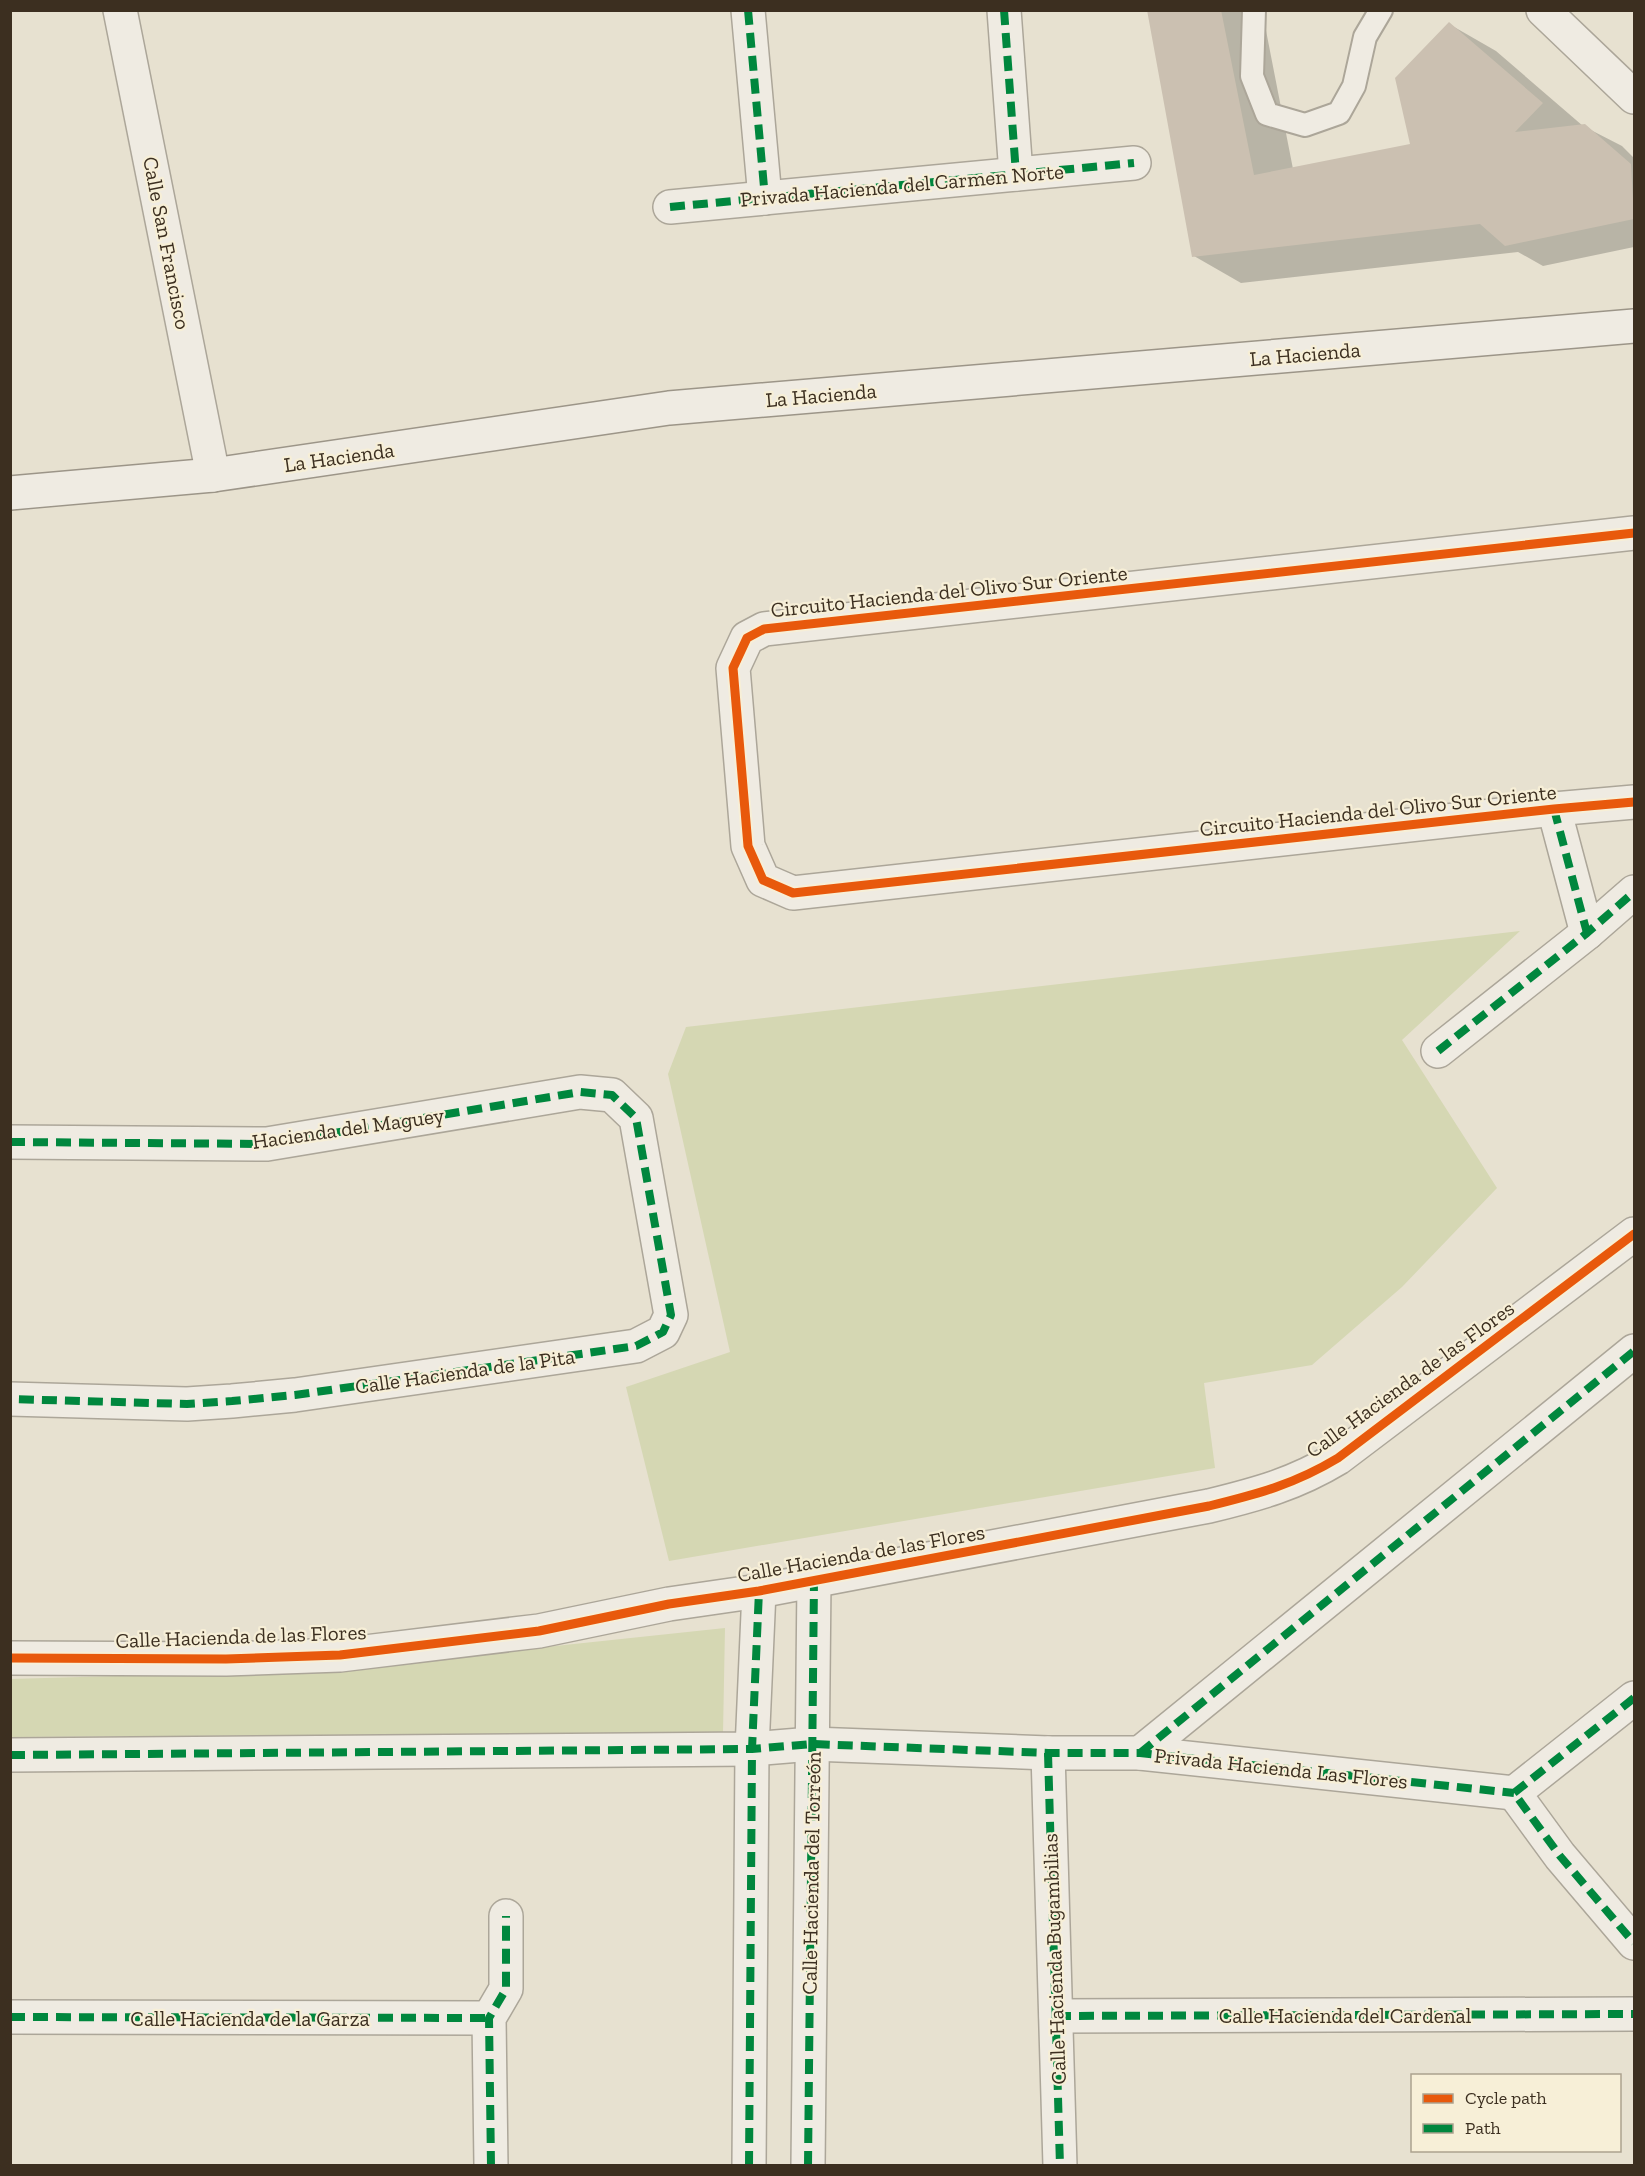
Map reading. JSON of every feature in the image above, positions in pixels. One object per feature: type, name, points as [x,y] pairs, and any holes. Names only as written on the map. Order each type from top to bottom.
[{"type":"street","name":"Calle San Francisco","points":[[120,10],[213,475]]},
{"type":"street","points":[[748,10],[765,198]]},
{"type":"street","points":[[1004,10],[1016,174]]},
{"type":"street","points":[[1543,10],[1635,97]]},
{"type":"street","name":"Privada Hacienda del Carmen Norte","points":[[670,207],[1134,163]]},
{"type":"street","name":"La Hacienda","points":[[10,493],[213,475],[669,408],[1635,326]]},
{"type":"street","name":"Circuito Hacienda del Olivo Sur Oriente","points":[[1635,533],[764,629],[747,638],[733,669],[748,846],[763,880],[793,893],[1635,802]]},
{"type":"street","points":[[1554,809],[1587,933]]},
{"type":"street","points":[[1438,1051],[1635,892]]},
{"type":"street","name":"Hacienda del Maguey","points":[[10,1142],[267,1144],[580,1092],[612,1095]]},
{"type":"street","name":"Calle Hacienda de la Pita","points":[[10,1399],[187,1404],[295,1395],[636,1346],[663,1332],[671,1315],[636,1118],[612,1095]]},
{"type":"street","name":"Calle Hacienda de las Flores","points":[[10,1658],[226,1659],[340,1655],[538,1630],[669,1604],[759,1591],[1209,1506],[1264,1492],[1295,1482],[1338,1458],[1635,1234]]},
{"type":"street","points":[[1140,1753],[1635,1351]]},
{"type":"street","name":"Calle Hacienda del Torreón","points":[[808,2166],[814,1580]]},
{"type":"street","points":[[749,2166],[752,1749],[759,1591]]},
{"type":"street","points":[[1635,1698],[1514,1793],[1560,1856],[1635,1943]]},
{"type":"street","points":[[10,1755],[752,1749],[812,1744],[1048,1753]]},
{"type":"street","name":"Privada Hacienda Las Flores","points":[[1048,1753],[1140,1753],[1514,1793]]},
{"type":"street","name":"Calle Hacienda Bugambilias","points":[[1048,1753],[1060,2166]]},
{"type":"street","points":[[491,2166],[489,2018],[506,1989],[506,1916]]},
{"type":"street","name":"Calle Hacienda del Cardenal","points":[[1056,2016],[1635,2014]]},
{"type":"street","name":"Calle Hacienda de la Garza","points":[[10,2017],[489,2018]]},
{"type":"lane","points":[[1254,10],[1252,76],[1267,114],[1305,125],[1339,113],[1354,86],[1365,37],[1381,10]]},
{"type":"green space","points":[[1520,931],[1402,1040],[1497,1188],[1402,1287],[1312,1365],[1204,1383],[1215,1468],[669,1561],[626,1387],[730,1352],[668,1074],[686,1027]]},
{"type":"green space","points":[[725,1628],[723,1733],[11,1737],[10,1679],[328,1670]]},
{"type":"building","points":[[1147,10],[1221,10],[1254,175],[1410,144],[1395,78],[1449,22],[1543,103],[1515,132],[1585,124],[1631,164],[1634,219],[1505,246],[1480,224],[1192,257]]},
{"type":"marked path","points":[[748,10],[765,198]]},
{"type":"marked path","points":[[1004,10],[1016,174]]},
{"type":"marked path","points":[[670,207],[1134,163]]},
{"type":"marked path","points":[[1554,809],[1587,933]]},
{"type":"marked path","points":[[1438,1051],[1587,933],[1634,892]]},
{"type":"marked path","points":[[10,1142],[267,1144],[580,1092],[612,1095],[636,1118],[671,1315],[663,1332],[636,1346],[295,1395],[187,1404],[10,1399]]},
{"type":"marked path","points":[[1140,1753],[1634,1351]]},
{"type":"marked path","points":[[808,2166],[814,1580]]},
{"type":"marked path","points":[[749,2166],[752,1749],[759,1591]]},
{"type":"marked path","points":[[1634,1698],[1514,1793],[1560,1856],[1634,1943]]},
{"type":"marked path","points":[[10,1755],[752,1749],[812,1744],[1048,1753],[1140,1753],[1514,1793]]},
{"type":"marked path","points":[[1048,1753],[1060,2166]]},
{"type":"marked path","points":[[491,2166],[489,2018],[506,1989],[506,1916]]},
{"type":"marked path","points":[[1056,2016],[1634,2014]]},
{"type":"marked path","points":[[10,2017],[489,2018]]},
{"type":"cycle path","points":[[1634,533],[764,629],[747,638],[733,668],[748,846],[763,880],[793,893],[1634,802]]},
{"type":"cycle path","points":[[10,1658],[226,1659],[340,1655],[539,1631],[669,1604],[759,1591],[1227,1502],[1307,1475],[1338,1458],[1634,1234]]}]
